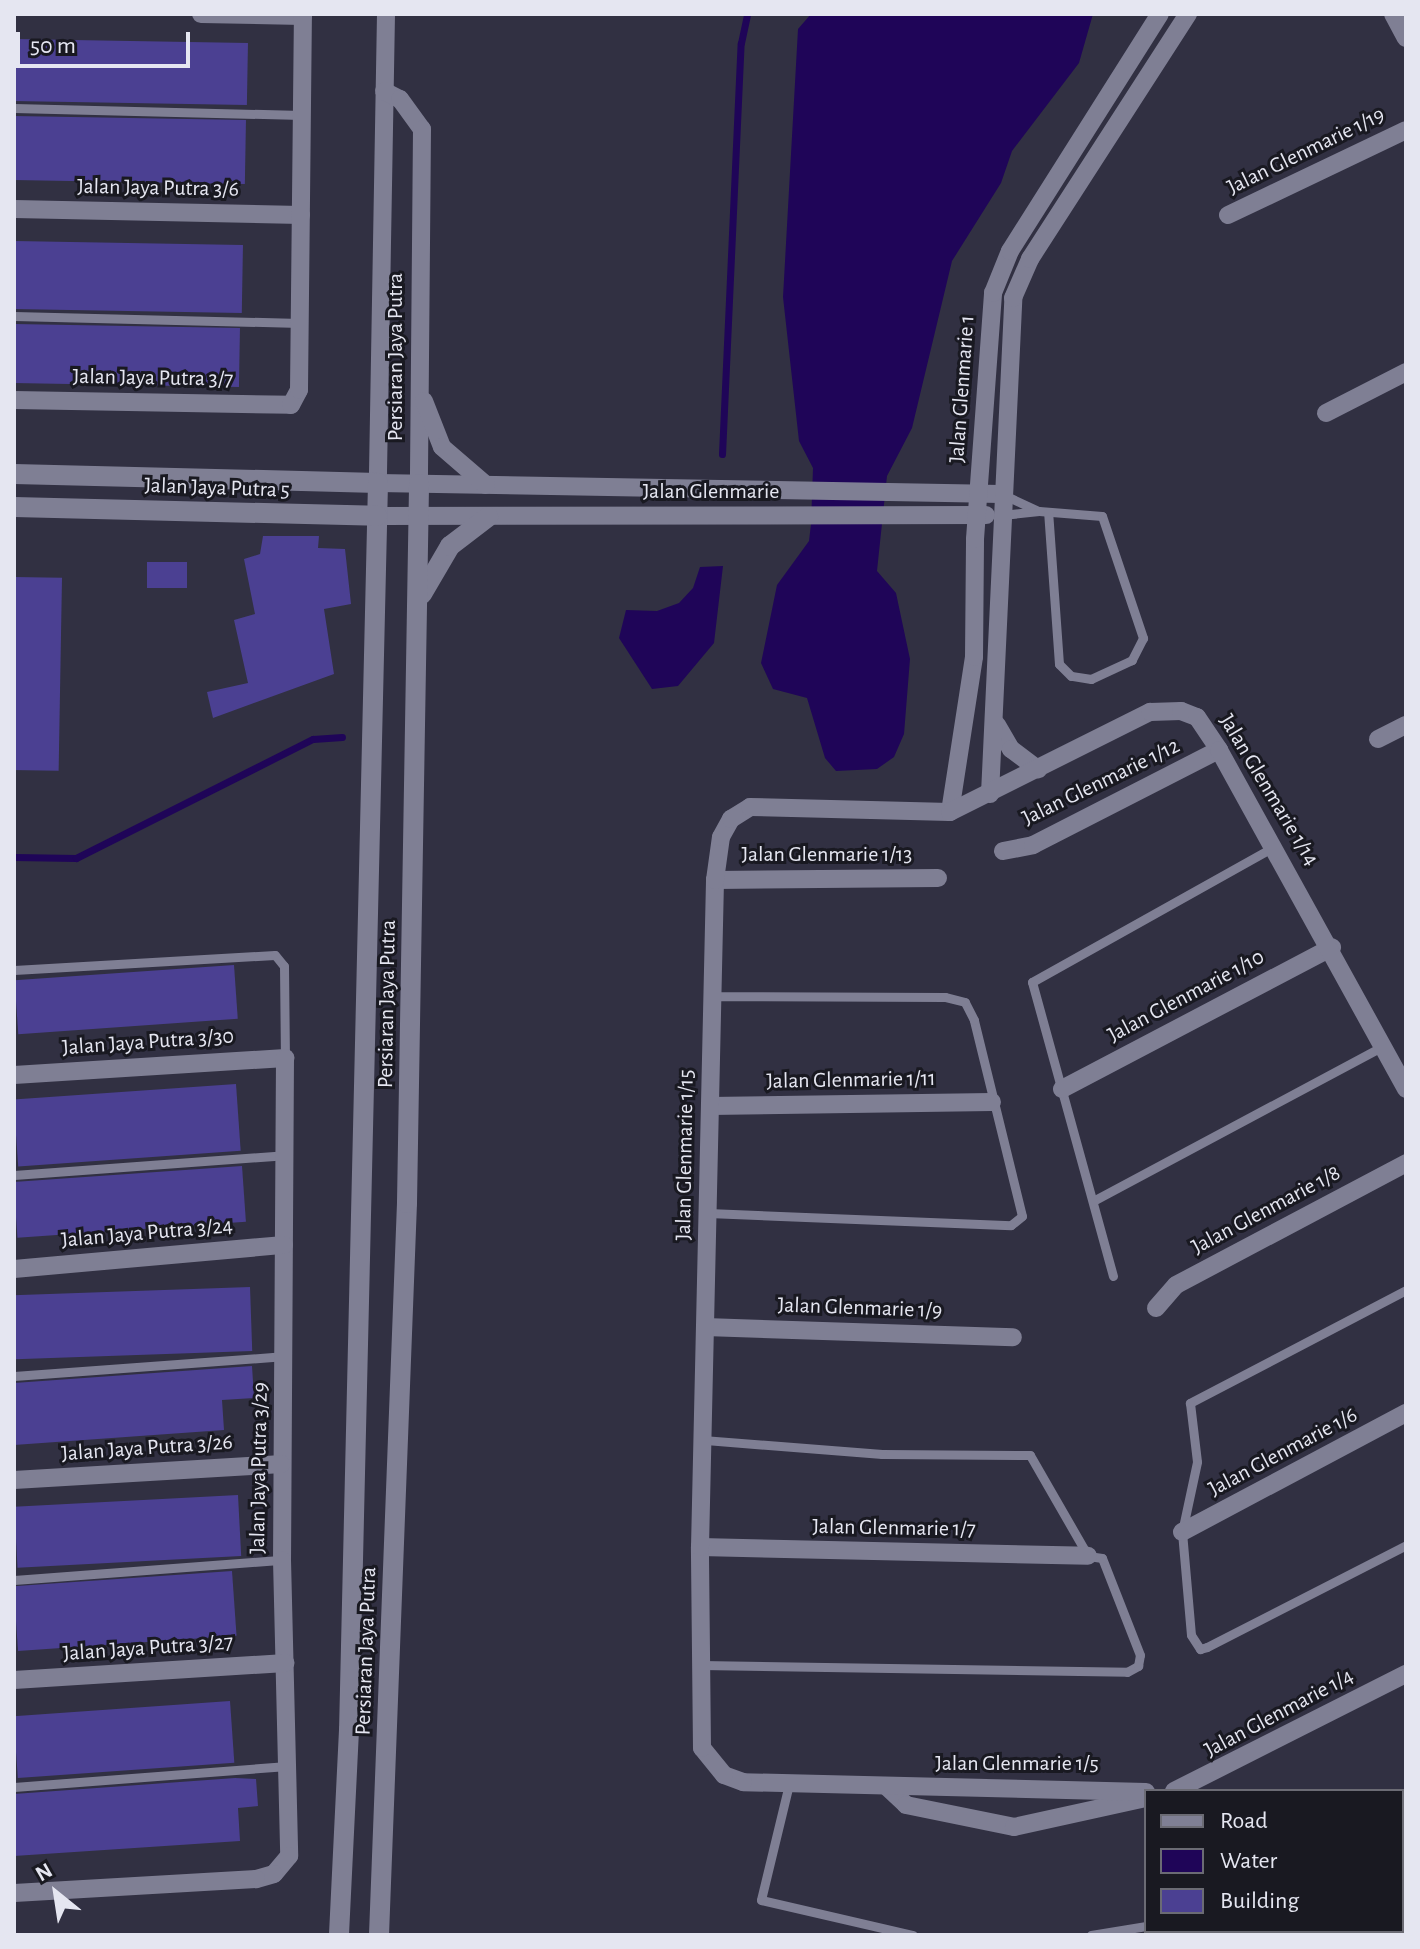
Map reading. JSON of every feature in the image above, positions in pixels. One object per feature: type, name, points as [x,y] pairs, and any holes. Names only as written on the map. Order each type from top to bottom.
[{"type":"street","points":[[201,14],[303,15],[300,323]]},
{"type":"street","name":"Persiaran Jaya Putra","points":[[339,1935],[349,1730],[386,14]]},
{"type":"street","name":"Jalan Glenmarie 1","points":[[950,812],[974,657],[976,515],[993,293],[1010,251],[1160,14]]},
{"type":"street","name":"Jalan Glenmarie 1","points":[[990,794],[999,659],[1001,494],[1013,298],[1030,259],[1188,14]]},
{"type":"street","points":[[1393,14],[1406,38]]},
{"type":"street","name":"Persiaran Jaya Putra","points":[[379,1935],[407,1203],[419,602],[422,129],[400,99],[384,91]]},
{"type":"street","points":[[1093,119],[1112,131]]},
{"type":"street","name":"Jalan Glenmarie 1/19","points":[[1228,215],[1406,130]]},
{"type":"street","points":[[1055,180],[1073,192]]},
{"type":"street","name":"Jalan Jaya Putra 3/6","points":[[14,209],[301,215]]},
{"type":"street","name":"Jalan Jaya Putra 3/7","points":[[14,400],[291,405],[299,390],[300,323]]},
{"type":"street","points":[[1326,413],[1406,372]]},
{"type":"street","points":[[420,391],[442,447],[486,485]]},
{"type":"street","name":"Jalan Jaya Putra 5","points":[[14,474],[419,484]]},
{"type":"street","name":"Jalan Glenmarie","points":[[419,484],[1001,494]]},
{"type":"street","name":"Jalan Jaya Putra 5","points":[[14,507],[420,517]]},
{"type":"street","name":"Jalan Glenmarie","points":[[420,517],[1002,515]]},
{"type":"street","points":[[419,602],[450,546],[488,517]]},
{"type":"street","points":[[974,657],[999,659]]},
{"type":"street","name":"Jalan Glenmarie 1/14","points":[[990,794],[1150,712],[1168,708],[1197,717],[1332,947],[1406,1089]]},
{"type":"street","points":[[995,722],[1011,749],[1038,769]]},
{"type":"street","points":[[1378,739],[1406,725]]},
{"type":"street","name":"Jalan Glenmarie 1/12","points":[[1003,851],[1033,845],[1219,750]]},
{"type":"street","name":"Jalan Glenmarie 1/15","points":[[709,1759],[702,1748],[698,1665],[715,880],[721,837],[731,819],[750,807],[950,812],[990,794]]},
{"type":"street","name":"Jalan Glenmarie 1/13","points":[[715,880],[938,878]]},
{"type":"street","name":"Jalan Glenmarie 1/10","points":[[1062,1089],[1332,947]]},
{"type":"street","name":"Jalan Jaya Putra 3/30","points":[[14,1075],[285,1058]]},
{"type":"street","name":"Jalan Jaya Putra 3/29","points":[[14,1893],[274,1874],[289,1856],[282,1560],[285,1058]]},
{"type":"street","name":"Jalan Glenmarie 1/11","points":[[710,1106],[992,1102]]},
{"type":"street","name":"Jalan Glenmarie 1/8","points":[[1156,1308],[1176,1285],[1406,1163]]},
{"type":"street","name":"Jalan Jaya Putra 3/24","points":[[14,1269],[284,1245]]},
{"type":"street","name":"Jalan Glenmarie 1/9","points":[[705,1327],[1013,1337]]},
{"type":"street","name":"Jalan Glenmarie 1/6","points":[[1182,1532],[1406,1413]]},
{"type":"street","name":"Jalan Jaya Putra 3/26","points":[[14,1480],[282,1464]]},
{"type":"street","name":"Jalan Glenmarie 1/7","points":[[700,1547],[1088,1556]]},
{"type":"street","name":"Jalan Jaya Putra 3/27","points":[[14,1680],[285,1663]]},
{"type":"street","name":"Jalan Glenmarie 1/4","points":[[1178,1789],[1406,1674]]},
{"type":"street","name":"Jalan Glenmarie 1/5","points":[[709,1759],[724,1775],[743,1782],[1144,1792]]},
{"type":"street","name":"Jalan Glenmarie 1/5","points":[[887,1787],[906,1805],[1014,1827],[1144,1798]]},
{"type":"lane","points":[[14,108],[302,115]]},
{"type":"lane","points":[[14,316],[300,323]]},
{"type":"lane","points":[[1001,494],[1043,512]]},
{"type":"lane","points":[[1002,515],[1043,512],[1102,516],[1143,638],[1132,660],[1091,679],[1071,676],[1059,664],[1043,512]]},
{"type":"lane","points":[[1113,1276],[1032,982],[1275,846]]},
{"type":"lane","points":[[14,970],[275,955],[284,966],[285,1058]]},
{"type":"lane","points":[[708,1213],[1011,1225],[1022,1216],[974,1020],[965,1002],[945,997],[713,996]]},
{"type":"lane","points":[[1093,1201],[1383,1046]]},
{"type":"lane","points":[[14,1175],[284,1155]]},
{"type":"lane","points":[[1406,1290],[1190,1403],[1197,1462],[1182,1532],[1191,1635],[1200,1649],[1406,1545]]},
{"type":"lane","points":[[14,1376],[285,1356]]},
{"type":"lane","points":[[698,1665],[1127,1672],[1138,1666],[1140,1655],[1102,1558],[1088,1556],[1030,1455],[882,1454],[703,1440]]},
{"type":"lane","points":[[14,1580],[282,1560]]},
{"type":"lane","points":[[14,1787],[287,1766]]},
{"type":"lane","points":[[789,1784],[761,1900],[913,1935]]},
{"type":"lane","points":[[1091,1935],[1144,1926]]},
{"type":"water","points":[[811,14],[1093,14],[1079,63],[1012,151],[1001,183],[952,261],[912,428],[887,476],[877,571],[896,593],[910,659],[904,734],[894,757],[877,769],[836,771],[825,758],[807,698],[773,689],[761,663],[777,585],[809,541],[811,524],[813,468],[799,441],[783,297],[798,29]]},
{"type":"water","points":[[723,566],[714,643],[678,686],[652,689],[619,638],[626,610],[657,611],[679,603],[693,588],[700,567]]},
{"type":"building","points":[[14,39],[248,43],[247,105],[14,101]]},
{"type":"building","points":[[14,116],[246,120],[245,184],[14,180]]},
{"type":"building","points":[[14,241],[243,245],[242,313],[14,309]]},
{"type":"building","points":[[14,324],[240,328],[239,387],[14,383]]},
{"type":"building","points":[[263,536],[319,536],[318,548],[345,549],[351,604],[324,609],[334,674],[213,718],[207,692],[248,683],[234,620],[255,614],[244,559],[260,554]]},
{"type":"building","points":[[147,562],[187,562],[187,588],[147,588]]},
{"type":"building","points":[[14,577],[62,578],[59,771],[14,770]]},
{"type":"building","points":[[234,965],[238,1019],[18,1034],[15,980]]},
{"type":"building","points":[[236,1084],[241,1151],[18,1166],[14,1100]]},
{"type":"building","points":[[242,1166],[246,1222],[17,1238],[14,1182]]},
{"type":"building","points":[[250,1287],[252,1351],[15,1359],[14,1295]]},
{"type":"building","points":[[252,1366],[254,1398],[222,1400],[224,1430],[14,1445],[14,1383]]},
{"type":"building","points":[[238,1495],[241,1556],[17,1568],[14,1507]]},
{"type":"building","points":[[232,1571],[237,1636],[18,1651],[14,1586]]},
{"type":"building","points":[[230,1701],[234,1763],[18,1778],[14,1716]]},
{"type":"building","points":[[256,1779],[258,1806],[238,1808],[240,1841],[14,1856],[14,1794]]},
{"type":"waterway","points":[[722,454],[741,43],[747,14]]},
{"type":"waterway","points":[[14,857],[76,858],[313,739],[342,737]]}]
